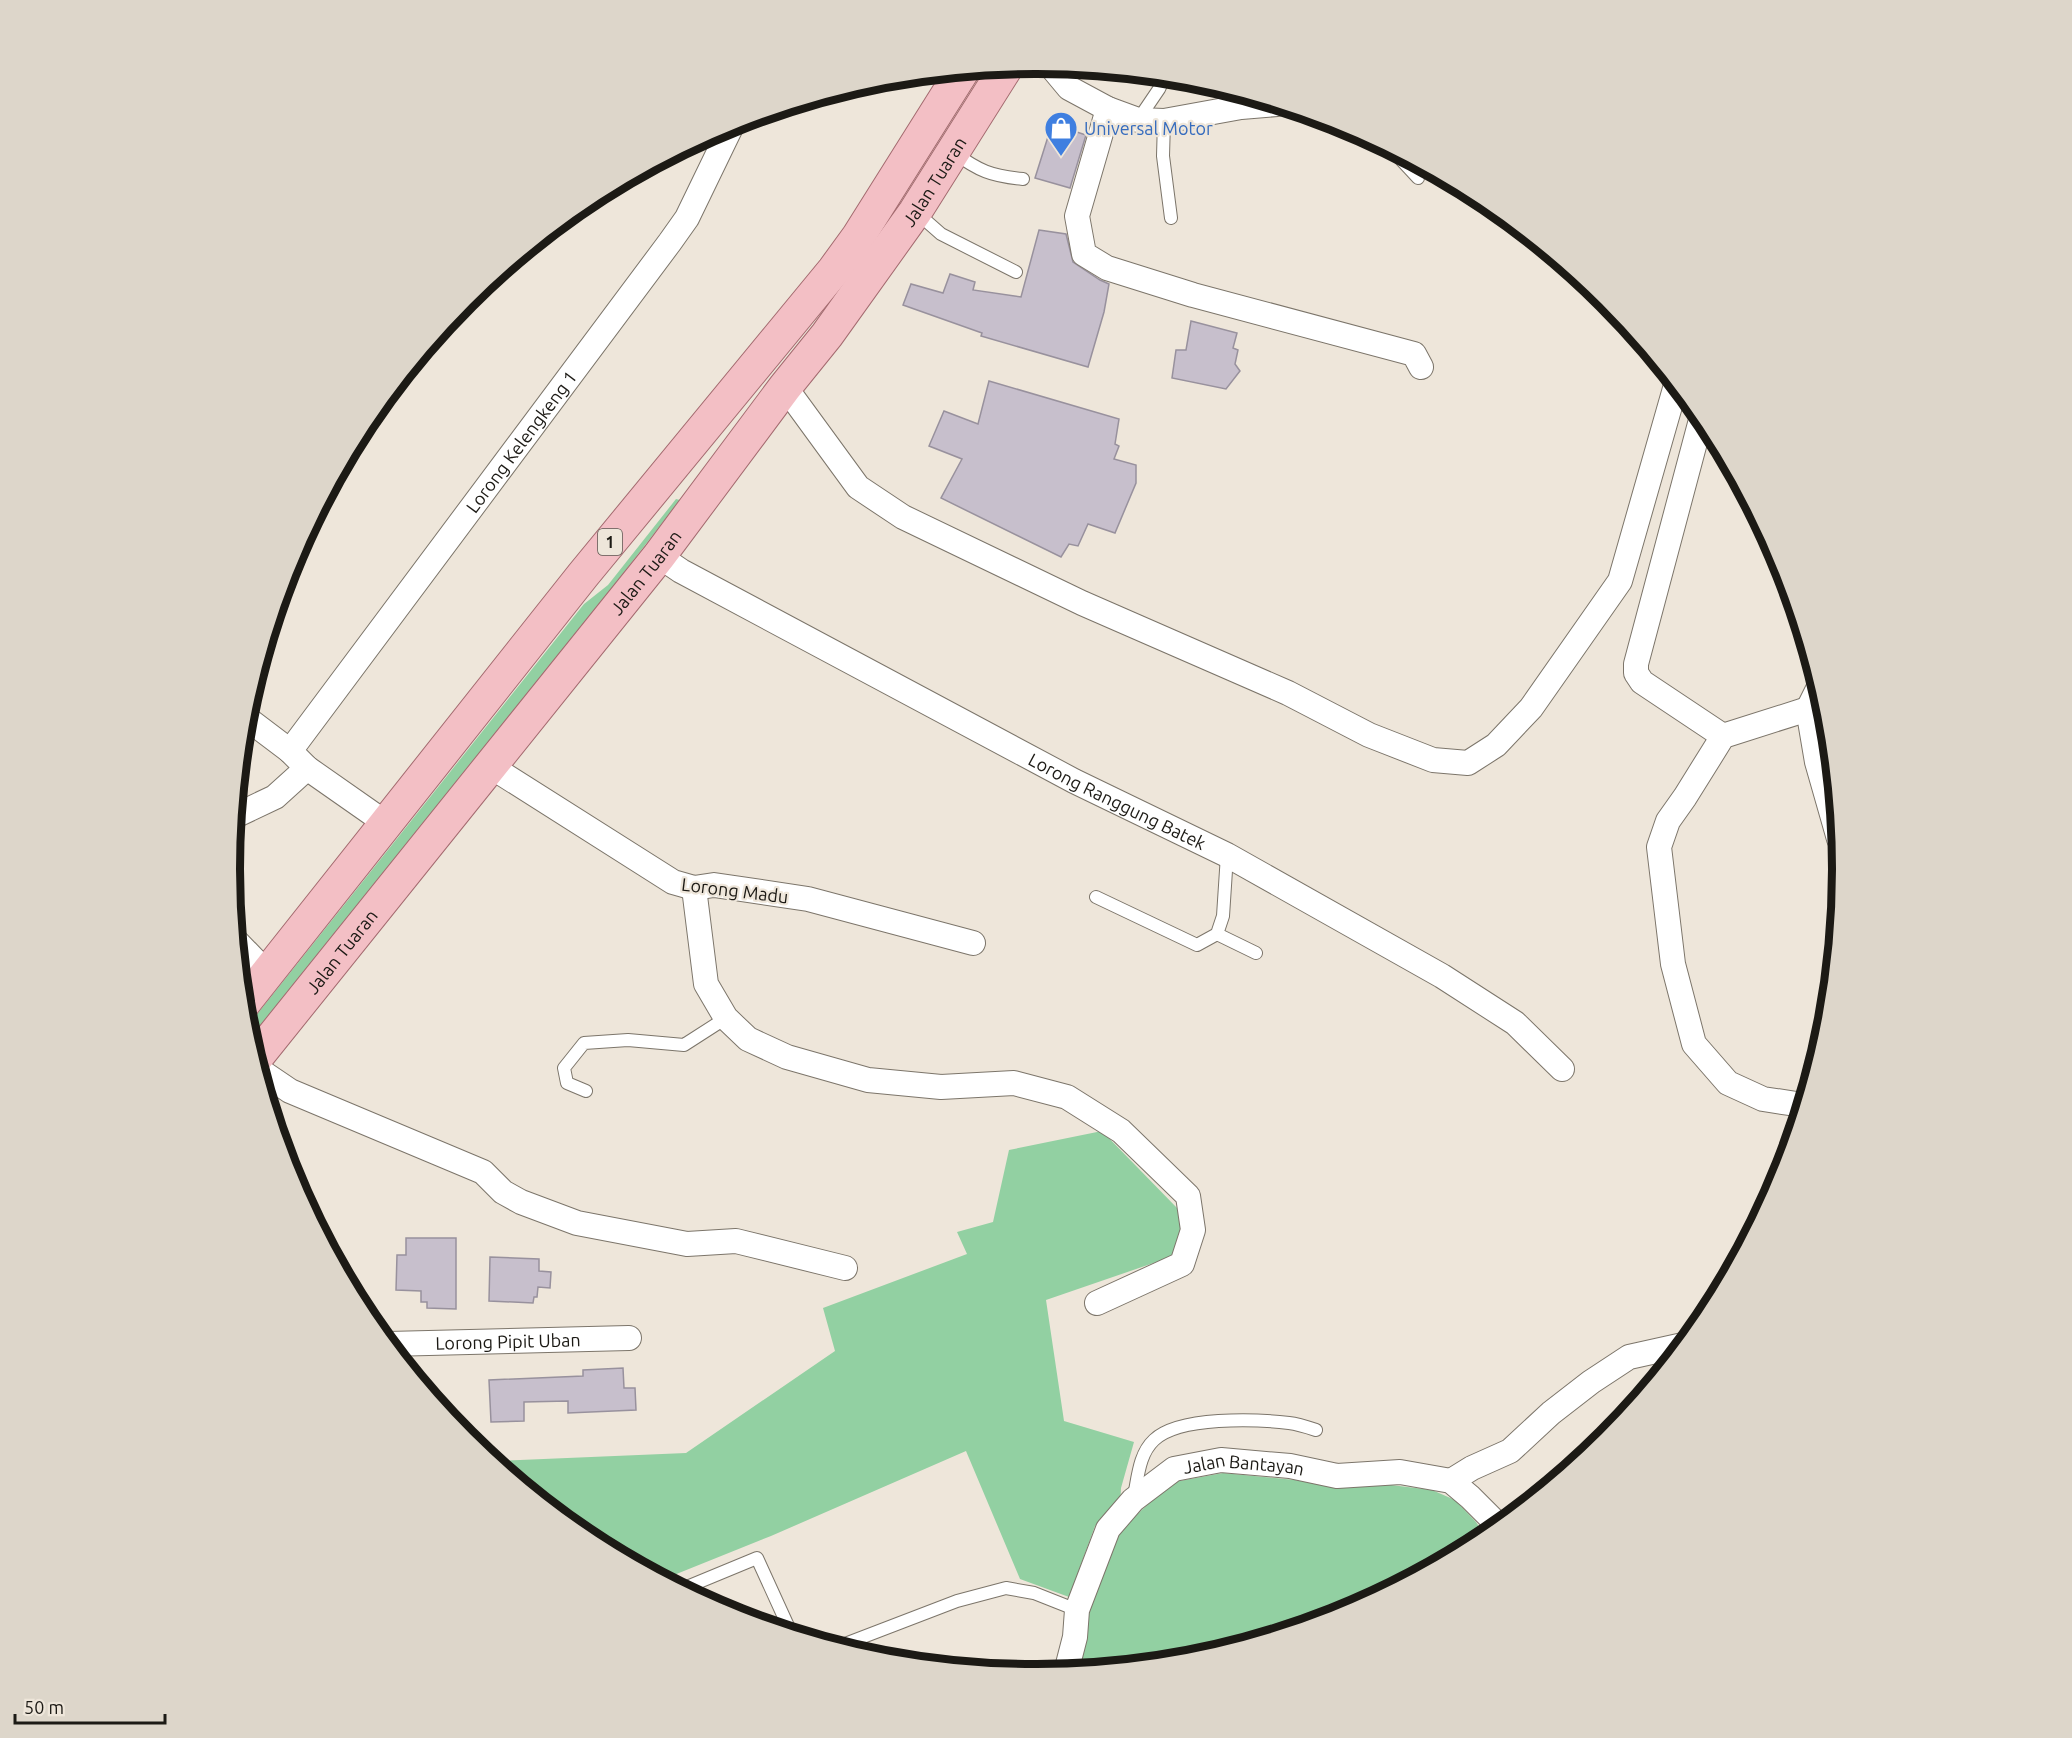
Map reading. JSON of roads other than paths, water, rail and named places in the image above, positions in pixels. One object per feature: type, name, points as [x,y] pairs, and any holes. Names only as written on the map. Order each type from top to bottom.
[{"type":"main road","name":"Jalan Tuaran","points":[[262,1050],[659,556],[785,387],[827,335],[915,212],[1001,75]]},
{"type":"main road","name":"Jalan Tuaran","points":[[251,994],[583,575],[834,270],[858,237],[958,77]]},
{"type":"main road","points":[[583,575],[608,577],[676,496],[682,494],[690,497],[693,502],[690,515]]},
{"type":"street","points":[[1058,74],[1069,88],[1108,109],[1138,120],[1164,121],[1257,106]]},
{"type":"street","points":[[1108,109],[1077,216],[1084,254],[1107,268],[1193,295],[1414,354],[1421,367]]},
{"type":"street","name":"Lorong Kelengkeng 1","points":[[290,751],[670,242],[690,211],[726,137]]},
{"type":"street","points":[[785,387],[858,487],[903,517],[1082,603],[1288,693],[1369,735],[1433,760],[1468,763],[1496,746],[1531,708],[1620,581],[1674,395]]},
{"type":"street","points":[[1698,429],[1636,664],[1636,673],[1641,682],[1723,736]]},
{"type":"street","name":"Lorong Ranggung Batek","points":[[659,556],[681,571],[1074,781],[1227,855],[1442,976],[1515,1023],[1562,1069]]},
{"type":"street","points":[[1813,700],[1808,710],[1817,762],[1829,803]]},
{"type":"street","points":[[1795,1104],[1763,1099],[1728,1083],[1694,1044],[1673,964],[1659,847],[1668,821],[1723,736],[1808,710]]},
{"type":"street","points":[[254,724],[290,751],[307,768],[387,824]]},
{"type":"street","name":"Lorong Madu","points":[[490,766],[674,882],[694,888],[714,885],[808,899],[973,943]]},
{"type":"street","points":[[242,812],[275,797],[307,768]]},
{"type":"street","points":[[694,888],[706,984],[726,1018],[748,1039],[787,1057],[868,1080],[941,1087],[1014,1083],[1067,1097],[1121,1131],[1188,1196],[1193,1230],[1182,1264],[1098,1303]]},
{"type":"street","points":[[245,950],[267,974]]},
{"type":"street","points":[[268,1076],[290,1091],[483,1172],[503,1192],[521,1202],[577,1223],[687,1244],[736,1241],[845,1268]]},
{"type":"street","name":"Lorong Pipit Uban","points":[[398,1344],[629,1338]]},
{"type":"street","points":[[1450,1481],[1472,1468],[1510,1452],[1559,1406],[1629,1357],[1671,1348]]},
{"type":"street","name":"Jalan Bantayan","points":[[1068,1663],[1075,1637],[1077,1611],[1108,1529],[1134,1500],[1174,1468],[1221,1460],[1290,1466],[1337,1476],[1400,1472],[1450,1481],[1493,1520]]},
{"type":"lane","points":[[1138,120],[1161,84]]},
{"type":"lane","points":[[1164,121],[1163,156],[1171,218]]},
{"type":"lane","points":[[952,152],[975,169],[1004,177],[1023,179]]},
{"type":"lane","points":[[1407,166],[1418,178]]},
{"type":"lane","points":[[915,212],[941,234],[1016,272]]},
{"type":"lane","points":[[1096,897],[1197,945],[1217,934],[1223,916],[1227,855]]},
{"type":"lane","points":[[1217,934],[1256,953]]},
{"type":"lane","points":[[586,1090],[567,1083],[564,1068],[584,1043],[628,1040],[684,1045],[726,1018]]},
{"type":"lane","points":[[1134,1500],[1140,1461],[1153,1441],[1172,1430],[1221,1420],[1290,1423],[1316,1430]]},
{"type":"lane","points":[[691,1585],[757,1558],[787,1624]]},
{"type":"lane","points":[[851,1642],[957,1602],[1006,1588],[1034,1593],[1077,1611]]},
{"type":"place","name":"Universal Motor","points":[[1061,157]]}]
